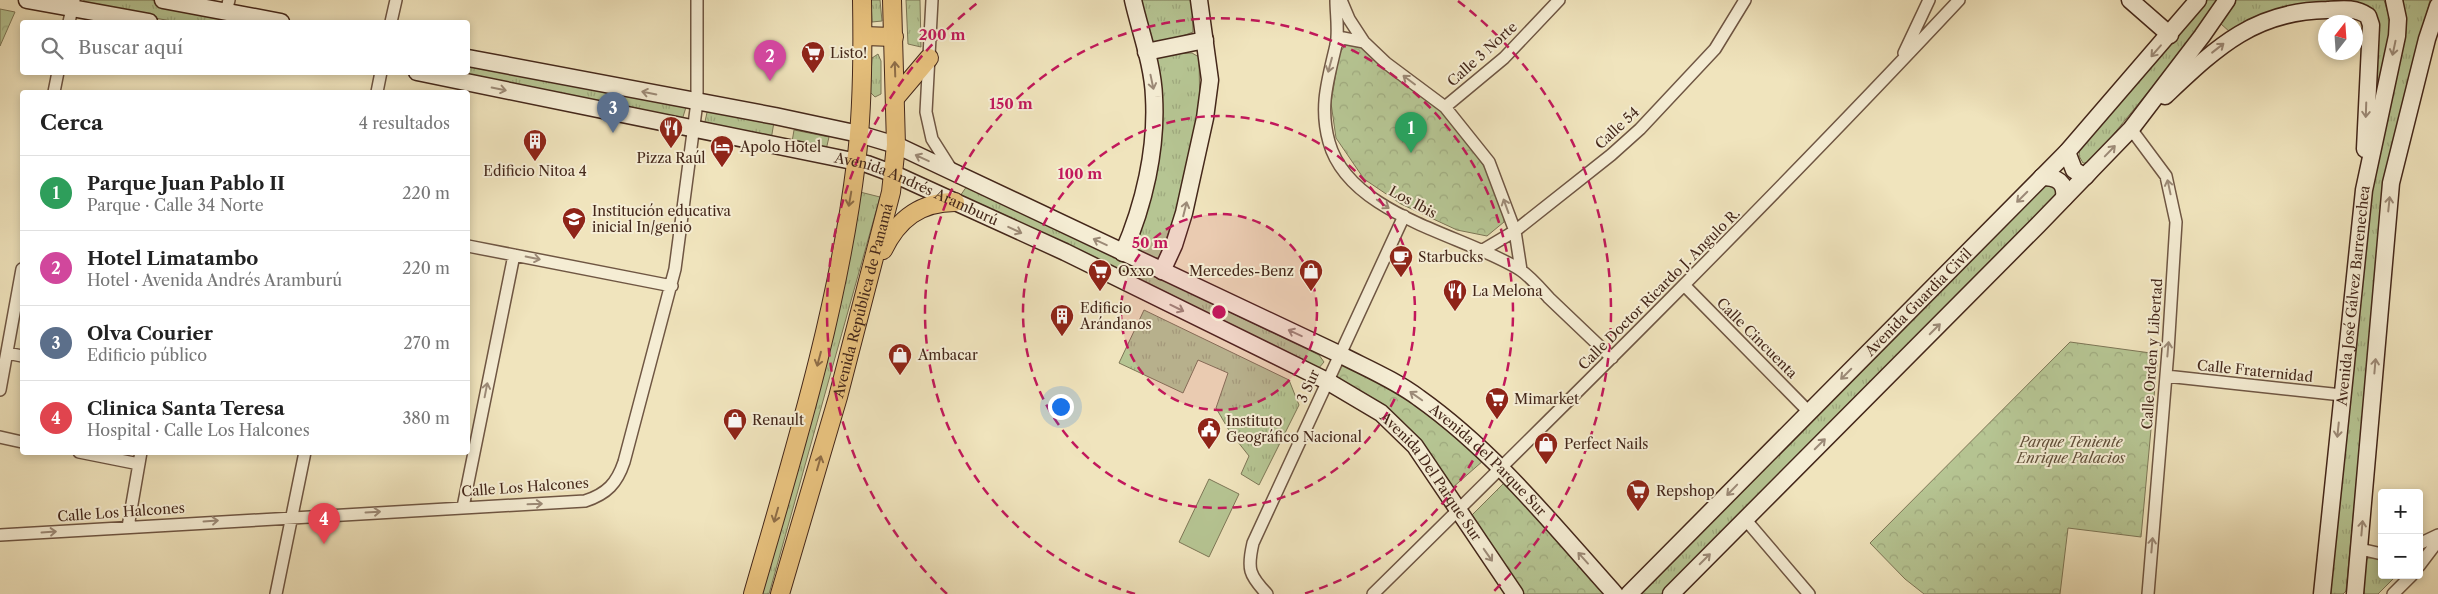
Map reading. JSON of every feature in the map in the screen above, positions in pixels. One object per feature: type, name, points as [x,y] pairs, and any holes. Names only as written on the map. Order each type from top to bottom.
[{"type":"main road","points":[[27,0],[72,10],[136,20]]},
{"type":"main road","points":[[163,0],[228,6],[274,20]]},
{"type":"main road","name":"Avenida República de Panamá","points":[[753,594],[825,336],[857,162],[863,36],[862,0]]},
{"type":"main road","name":"Avenida República de Panamá","points":[[780,594],[871,272],[894,174],[896,97],[892,0]]},
{"type":"main road","points":[[1123,252],[1141,205],[1152,152],[1154,95],[1133,0]]},
{"type":"main road","points":[[1162,271],[1174,245],[1184,213],[1200,148],[1210,80],[1199,0]]},
{"type":"main road","points":[[2130,0],[2170,35]]},
{"type":"main road","name":"Avenida Guardia Civil","points":[[1629,594],[1808,411],[2067,152],[2170,35],[2198,0]]},
{"type":"main road","points":[[2131,129],[2227,0]]},
{"type":"main road","name":"Avenida José Gálvez Barrenechea","points":[[2322,594],[2364,190],[2396,36],[2398,19],[2394,0]]},
{"type":"main road","name":"Avenida José Gálvez Barrenechea","points":[[2355,594],[2391,184],[2427,39],[2438,6]]},
{"type":"main road","points":[[1671,594],[2131,129],[2215,50],[2253,26],[2284,16],[2322,10],[2354,9],[2368,16],[2371,25],[2364,190]]},
{"type":"main road","points":[[863,36],[894,37]]},
{"type":"main road","points":[[1146,52],[1205,40]]},
{"type":"main road","name":"Avenida Andrés Aramburú","points":[[470,58],[786,118],[859,134],[896,146],[1339,354]]},
{"type":"main road","points":[[896,97],[929,58]]},
{"type":"main road","name":"Avenida Andrés Aramburú","points":[[432,75],[857,162],[894,174],[1064,252],[1327,381]]},
{"type":"main road","points":[[781,146],[786,118]]},
{"type":"main road","points":[[2067,152],[2074,170],[2085,176],[2090,171]]},
{"type":"main road","points":[[951,200],[942,191],[943,182],[950,175],[956,174]]},
{"type":"main road","points":[[2042,177],[2051,177],[2062,183],[2065,187],[2064,198]]},
{"type":"main road","points":[[871,272],[888,239],[905,218],[925,206],[951,200]]},
{"type":"main road","name":"Avenida del Parque Sur","points":[[1339,354],[1420,398],[1502,467],[1615,594]]},
{"type":"main road","name":"Avenida Del Parque Sur","points":[[1327,381],[1380,413],[1415,446],[1515,594]]},
{"type":"street","points":[[391,20],[396,0]]},
{"type":"street","name":"Calle Los Halcones","points":[[0,534],[292,516],[585,501],[599,496],[611,488],[620,476],[672,286],[695,128],[697,102],[697,0]]},
{"type":"street","points":[[932,0],[926,94],[928,128],[941,156],[956,174]]},
{"type":"street","name":"Los Ibis","points":[[1336,0],[1336,44],[1326,81],[1323,115],[1329,144],[1342,170],[1361,189],[1404,216],[1483,250],[1521,270],[1612,358]]},
{"type":"street","points":[[1341,0],[1349,19],[1364,42],[1386,63],[1445,107],[1489,162],[1515,231],[1521,270]]},
{"type":"street","name":"Calle 3 Norte","points":[[1445,107],[1504,58],[1559,0]]},
{"type":"street","name":"Calle 54","points":[[1483,250],[1515,231],[1612,155],[1640,129],[1715,49],[1745,0]]},
{"type":"street","points":[[1899,64],[1929,0]]},
{"type":"street","name":"Calle Doctor Ricardo J. Angulo R.","points":[[1374,594],[1685,286],[1959,0]]},
{"type":"street","points":[[1336,44],[1343,38],[1364,42]]},
{"type":"street","points":[[54,90],[57,75]]},
{"type":"street","points":[[377,90],[380,75]]},
{"type":"street","name":"Calle Orden y Libertad","points":[[2131,129],[2166,176],[2176,222],[2166,376],[2148,594]]},
{"type":"street","name":"3 Sur","points":[[1267,594],[1252,578],[1248,562],[1253,544],[1404,216]]},
{"type":"street","points":[[470,246],[672,286]]},
{"type":"street","points":[[463,507],[514,255]]},
{"type":"street","points":[[0,390],[20,280]]},
{"type":"street","name":"Calle Cincuenta","points":[[1685,286],[1808,411]]},
{"type":"street","points":[[7,353],[20,356]]},
{"type":"street","name":"Calle Fraternidad","points":[[2166,376],[2342,395]]},
{"type":"street","points":[[0,438],[20,442]]},
{"type":"street","points":[[110,455],[140,458],[128,526]]},
{"type":"street","points":[[276,594],[304,455]]},
{"type":"street","points":[[1745,519],[1809,594]]},
{"type":"street","points":[[2423,542],[2438,535]]},
{"type":"street","points":[[2423,561],[2438,542]]},
{"type":"street","points":[[2360,549],[2378,553]]},
{"type":"street","points":[[2393,594],[2408,579]]},
{"type":"green space","points":[[84,0],[151,0],[257,20],[166,20],[82,5]]},
{"type":"green space","points":[[871,0],[880,0],[882,21],[872,22]]},
{"type":"green space","points":[[906,0],[920,0],[921,47],[908,44]]},
{"type":"green space","points":[[1140,0],[1192,0],[1193,32],[1157,46],[1150,41]]},
{"type":"green space","points":[[2205,0],[2219,0],[2202,26],[2090,163],[2083,163],[2079,156],[2080,147]]},
{"type":"green space","points":[[2235,0],[2384,0],[2391,31],[2375,104],[2375,29],[2360,5],[2230,32],[2221,24]]},
{"type":"green space","points":[[2403,0],[2430,0],[2385,184],[2346,591],[2343,594],[2330,594],[2370,186],[2405,20]]},
{"type":"green space","points":[[0,9],[15,12],[0,46]]},
{"type":"green space","points":[[1348,41],[1362,45],[1448,114],[1485,168],[1504,213],[1504,222],[1487,236],[1457,230],[1401,204],[1364,179],[1336,138],[1331,103],[1339,54]]},
{"type":"green space","points":[[1192,53],[1199,57],[1200,116],[1176,212],[1159,258],[1149,257],[1139,253],[1135,248],[1154,58],[1164,54]]},
{"type":"green space","points":[[878,54],[881,61],[881,94],[875,97],[870,92],[872,58]]},
{"type":"green space","points":[[470,63],[687,104],[682,120],[448,75],[470,75]]},
{"type":"green space","points":[[708,108],[774,122],[771,140],[704,126]]},
{"type":"green space","points":[[794,130],[829,137],[826,150],[792,142]]},
{"type":"green space","points":[[2043,185],[2053,185],[2058,192],[2036,218],[1662,594],[1642,594],[1641,592]]},
{"type":"green space","points":[[967,186],[1319,355],[1324,362],[1318,369],[960,196]]},
{"type":"green space","points":[[860,192],[880,197],[769,594],[761,594]]},
{"type":"green space","points":[[1144,310],[1289,380],[1299,405],[1259,485],[1241,474],[1249,456],[1230,432],[1216,408],[1228,373],[1198,360],[1183,393],[1119,363]]},
{"type":"green space","name":"Parque Teniente Enrique Palacios","points":[[2070,342],[2158,354],[2141,537],[2068,528],[2060,594],[1924,594],[1905,579],[1870,543]]},
{"type":"green space","points":[[1341,364],[1396,389],[1419,404],[1484,460],[1451,489],[1335,379]]},
{"type":"green space","points":[[1209,479],[1239,494],[1209,557],[1179,542]]},
{"type":"green space","points":[[1507,480],[1604,592],[1602,594],[1524,594],[1472,515]]},
{"type":"green space","points":[[2378,557],[2378,579],[2393,579],[2378,594],[2364,594],[2364,563],[2368,558]]},
{"type":"place","name":"Listo!","points":[[813,74]]},
{"type":"place","name":"Hotel Limatambo","points":[[770,81]]},
{"type":"place","name":"Olva Courier","points":[[613,133]]},
{"type":"place","name":"Pizza Raúl","points":[[671,149]]},
{"type":"place","name":"Parque Juan Pablo II","points":[[1411,153]]},
{"type":"place","name":"Edificio Nitoa 4","points":[[535,162]]},
{"type":"place","name":"Apolo Hotel","points":[[722,168]]},
{"type":"place","name":"Institución educativa inicial In/genio","points":[[574,240]]},
{"type":"place","name":"Starbucks","points":[[1401,278]]},
{"type":"place","name":"Oxxo","points":[[1100,292]]},
{"type":"place","name":"Mercedes-Benz","points":[[1311,292]]},
{"type":"place","name":"La Melona","points":[[1455,312]]},
{"type":"place","name":"Edificio Arándanos","points":[[1062,337]]},
{"type":"place","name":"Ambacar","points":[[900,376]]},
{"type":"place","name":"Mimarket","points":[[1497,420]]},
{"type":"place","name":"Renault","points":[[735,441]]},
{"type":"place","name":"Instituto Geográfico Nacional","points":[[1209,450]]},
{"type":"place","name":"Perfect Nails","points":[[1546,465]]},
{"type":"place","name":"Repshop","points":[[1638,512]]},
{"type":"place","name":"Clinica Santa Teresa","points":[[324,544]]}]
